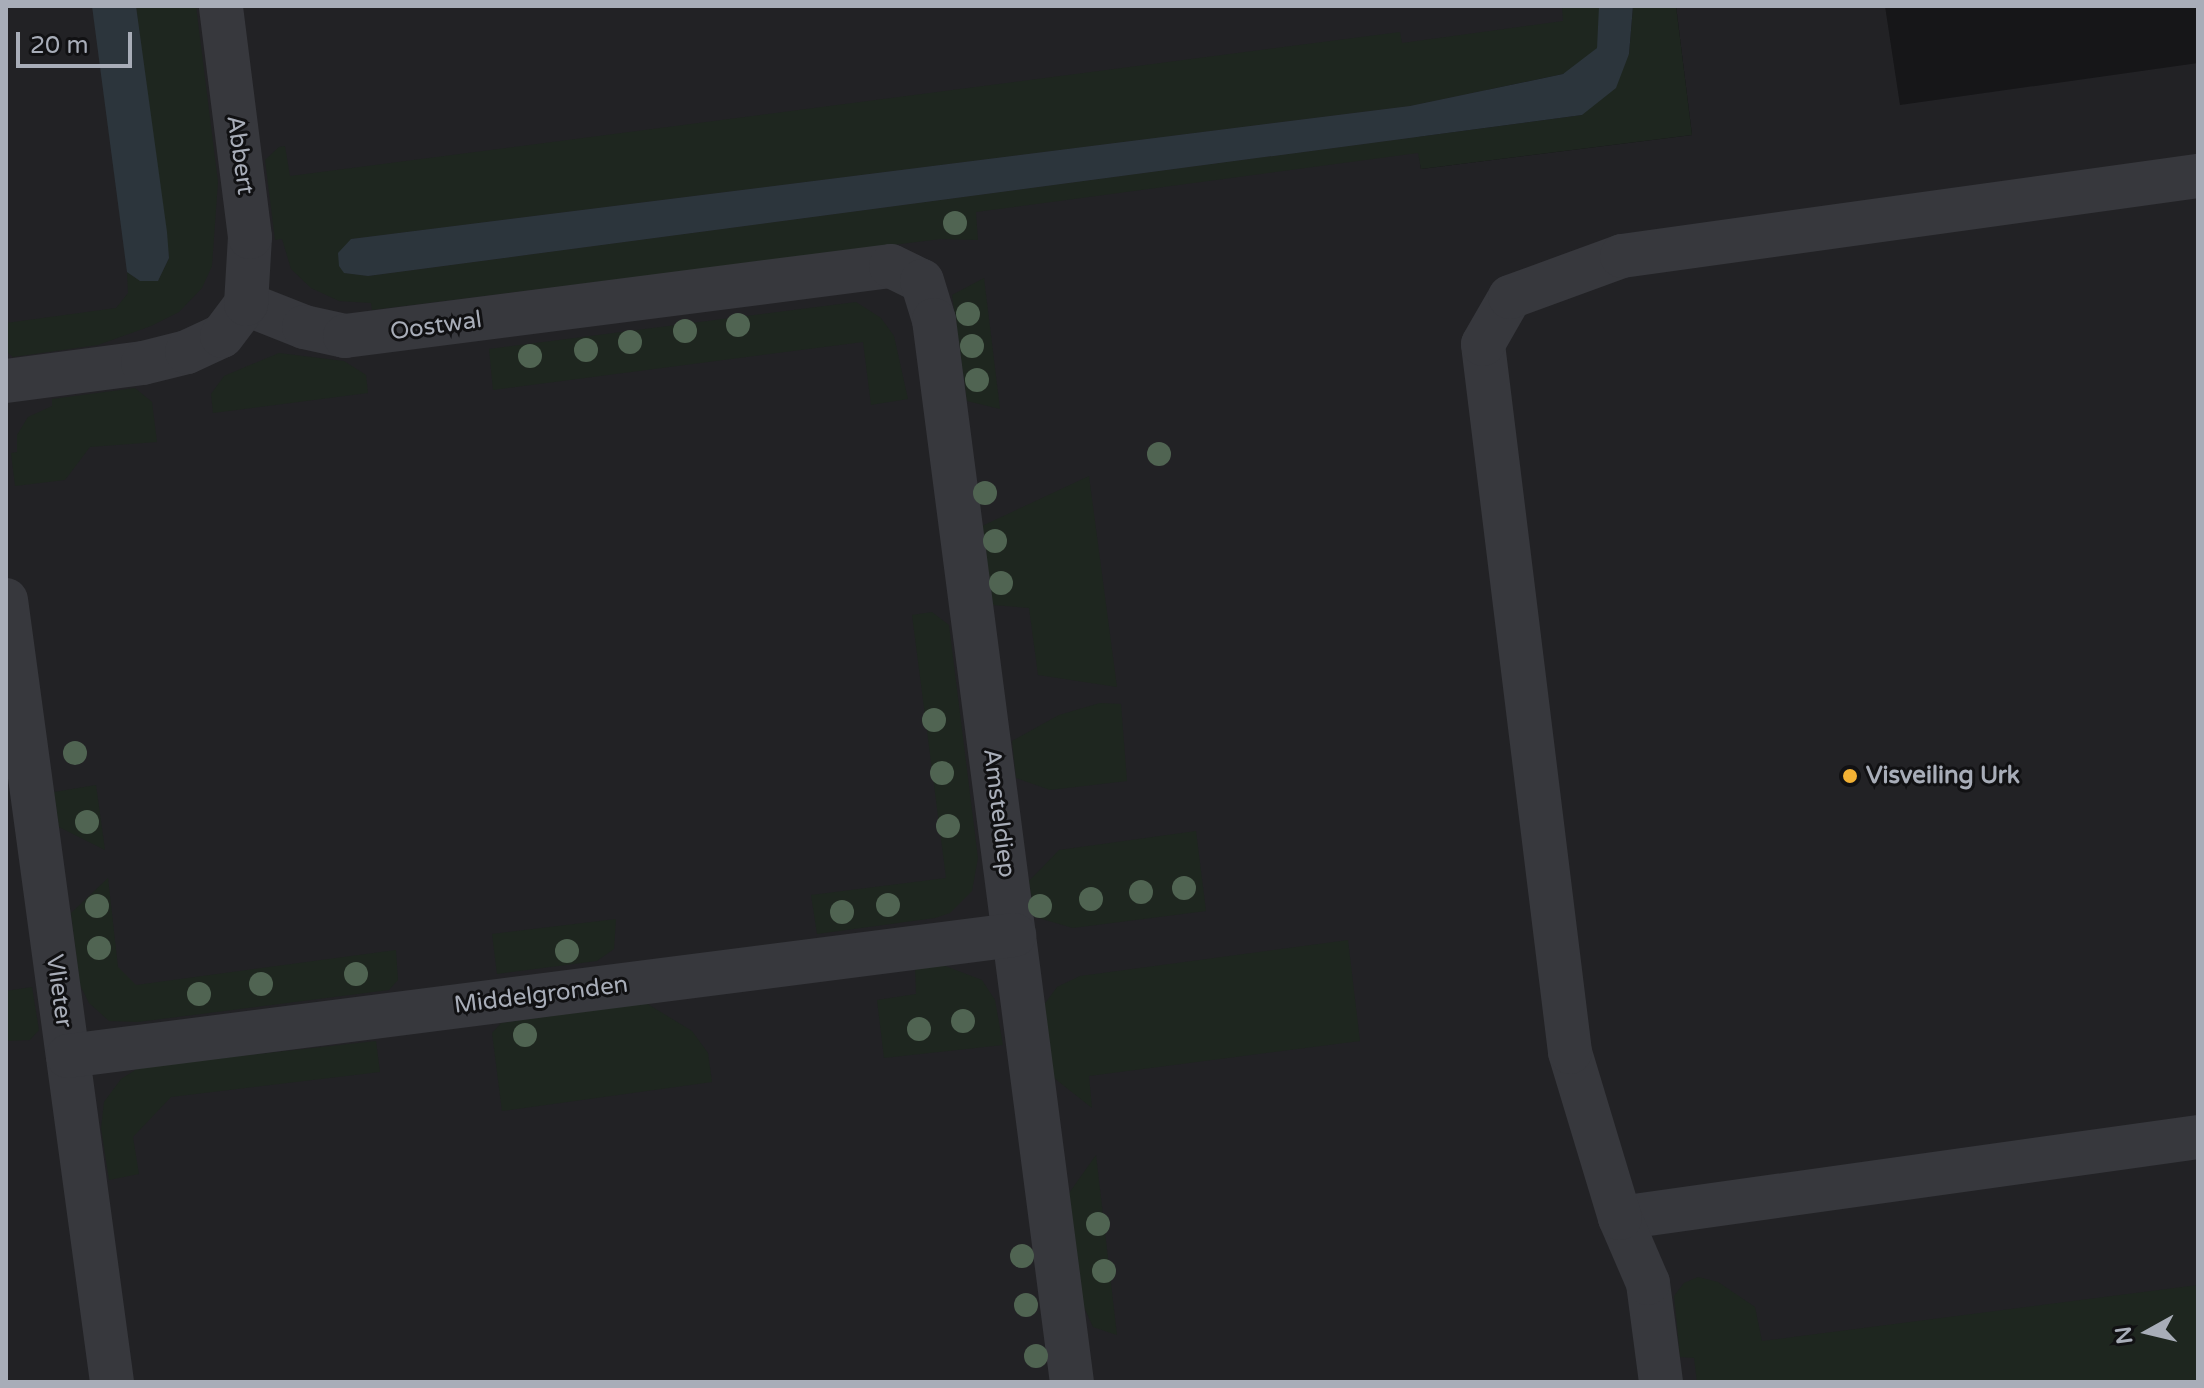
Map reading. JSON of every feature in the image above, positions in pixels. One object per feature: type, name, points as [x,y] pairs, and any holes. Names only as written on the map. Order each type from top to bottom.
[{"type":"street","name":"Abbert","points":[[221,6],[250,237],[246,304]]},
{"type":"street","points":[[1661,1382],[1648,1283],[1620,1218],[1570,1052],[1483,344],[1510,297],[1622,256],[2198,176]]},
{"type":"street","name":"Oostwal","points":[[246,304],[304,327],[356,335],[891,266]]},
{"type":"street","name":"Amsteldiep","points":[[891,266],[922,281],[934,320],[1072,1382]]},
{"type":"street","points":[[6,381],[143,363],[187,352],[222,336],[246,304]]},
{"type":"street","name":"Vlieter","points":[[6,600],[112,1382]]},
{"type":"street","name":"Middelgronden","points":[[68,1056],[1014,935]]},
{"type":"street","points":[[1620,1218],[2198,1137]]},
{"type":"shaded area","points":[[6,6],[1608,6],[1417,138],[1421,169],[1692,135],[1676,6],[1885,6],[1900,105],[2198,63],[2198,1382],[6,1382]]},
{"type":"shaded area","points":[[92,6],[136,6],[167,232],[169,258],[158,281],[140,281],[127,272]]},
{"type":"shaded area","points":[[136,6],[196,6],[218,182],[212,266],[202,288],[179,312],[151,326],[98,345],[13,357],[6,351],[6,323],[116,308],[128,293],[127,272],[140,281],[158,281],[169,258]]},
{"type":"shaded area","points":[[1562,6],[1599,6],[1601,31],[1597,48],[1585,62],[1563,74],[1410,106],[351,239],[345,273],[368,276],[1582,115],[1629,54],[1633,6],[1676,6],[1692,135],[1421,169],[1418,153],[976,212],[978,240],[941,239],[372,310],[371,303],[339,301],[311,288],[291,269],[282,239],[275,240],[265,160],[279,147],[285,146],[290,176],[1400,32],[1402,43],[1563,21]]},
{"type":"shaded area","points":[[1599,6],[1633,6],[1629,54],[1616,88],[1582,115],[368,276],[344,273],[339,266],[338,253],[351,239],[1410,106],[1563,74],[1597,48]]},
{"type":"shaded area","points":[[984,278],[1000,409],[967,401],[952,295]]},
{"type":"shaded area","points":[[856,302],[881,318],[894,336],[908,399],[871,405],[863,342],[493,390],[489,349]]},
{"type":"shaded area","points":[[279,353],[344,361],[366,375],[368,393],[213,413],[211,394],[224,376]]},
{"type":"shaded area","points":[[135,388],[152,402],[157,442],[90,447],[65,480],[15,486],[11,453],[17,452],[17,435],[28,417],[52,406],[52,399]]},
{"type":"shaded area","points":[[1089,476],[1117,687],[1038,675],[1029,608],[992,605],[982,526]]},
{"type":"shaded area","points":[[932,612],[949,625],[978,858],[972,891],[950,913],[935,918],[817,934],[811,895],[946,878],[912,615]]},
{"type":"shaded area","points":[[1100,703],[1121,704],[1127,781],[1050,790],[1016,778],[1012,741],[1059,715]]},
{"type":"shaded area","points":[[96,785],[105,850],[59,827],[54,792]]},
{"type":"shaded area","points":[[1196,831],[1206,911],[1073,928],[1035,917],[1029,881],[1059,850]]},
{"type":"shaded area","points":[[108,878],[118,967],[136,985],[396,950],[398,980],[389,990],[138,1022],[109,1021],[89,1003],[80,985],[71,913]]},
{"type":"shaded area","points":[[616,919],[614,949],[597,961],[497,974],[492,934]]},
{"type":"shaded area","points":[[1348,940],[1360,1041],[1089,1076],[1092,1108],[1054,1078],[1043,1006],[1057,987],[1080,976]]},
{"type":"shaded area","points":[[940,964],[982,980],[995,1000],[1003,1045],[884,1058],[877,1000],[916,994],[915,966]]},
{"type":"shaded area","points":[[32,987],[39,1030],[30,1040],[6,1041],[6,991]]},
{"type":"shaded area","points":[[646,1003],[692,1031],[708,1053],[712,1082],[502,1111],[492,1033],[501,1023]]},
{"type":"shaded area","points":[[376,1041],[380,1072],[171,1097],[133,1137],[139,1174],[109,1180],[101,1128],[104,1102],[121,1079],[140,1067]]},
{"type":"shaded area","points":[[1096,1155],[1117,1335],[1093,1327],[1084,1307],[1069,1193]]},
{"type":"shaded area","points":[[1698,1277],[1718,1282],[1755,1307],[1762,1341],[2198,1285],[2198,1382],[1697,1382],[1694,1358],[1680,1357],[1674,1296],[1684,1283]]},
{"type":"place","name":"Visveiling Urk","points":[[1850,776]]}]
